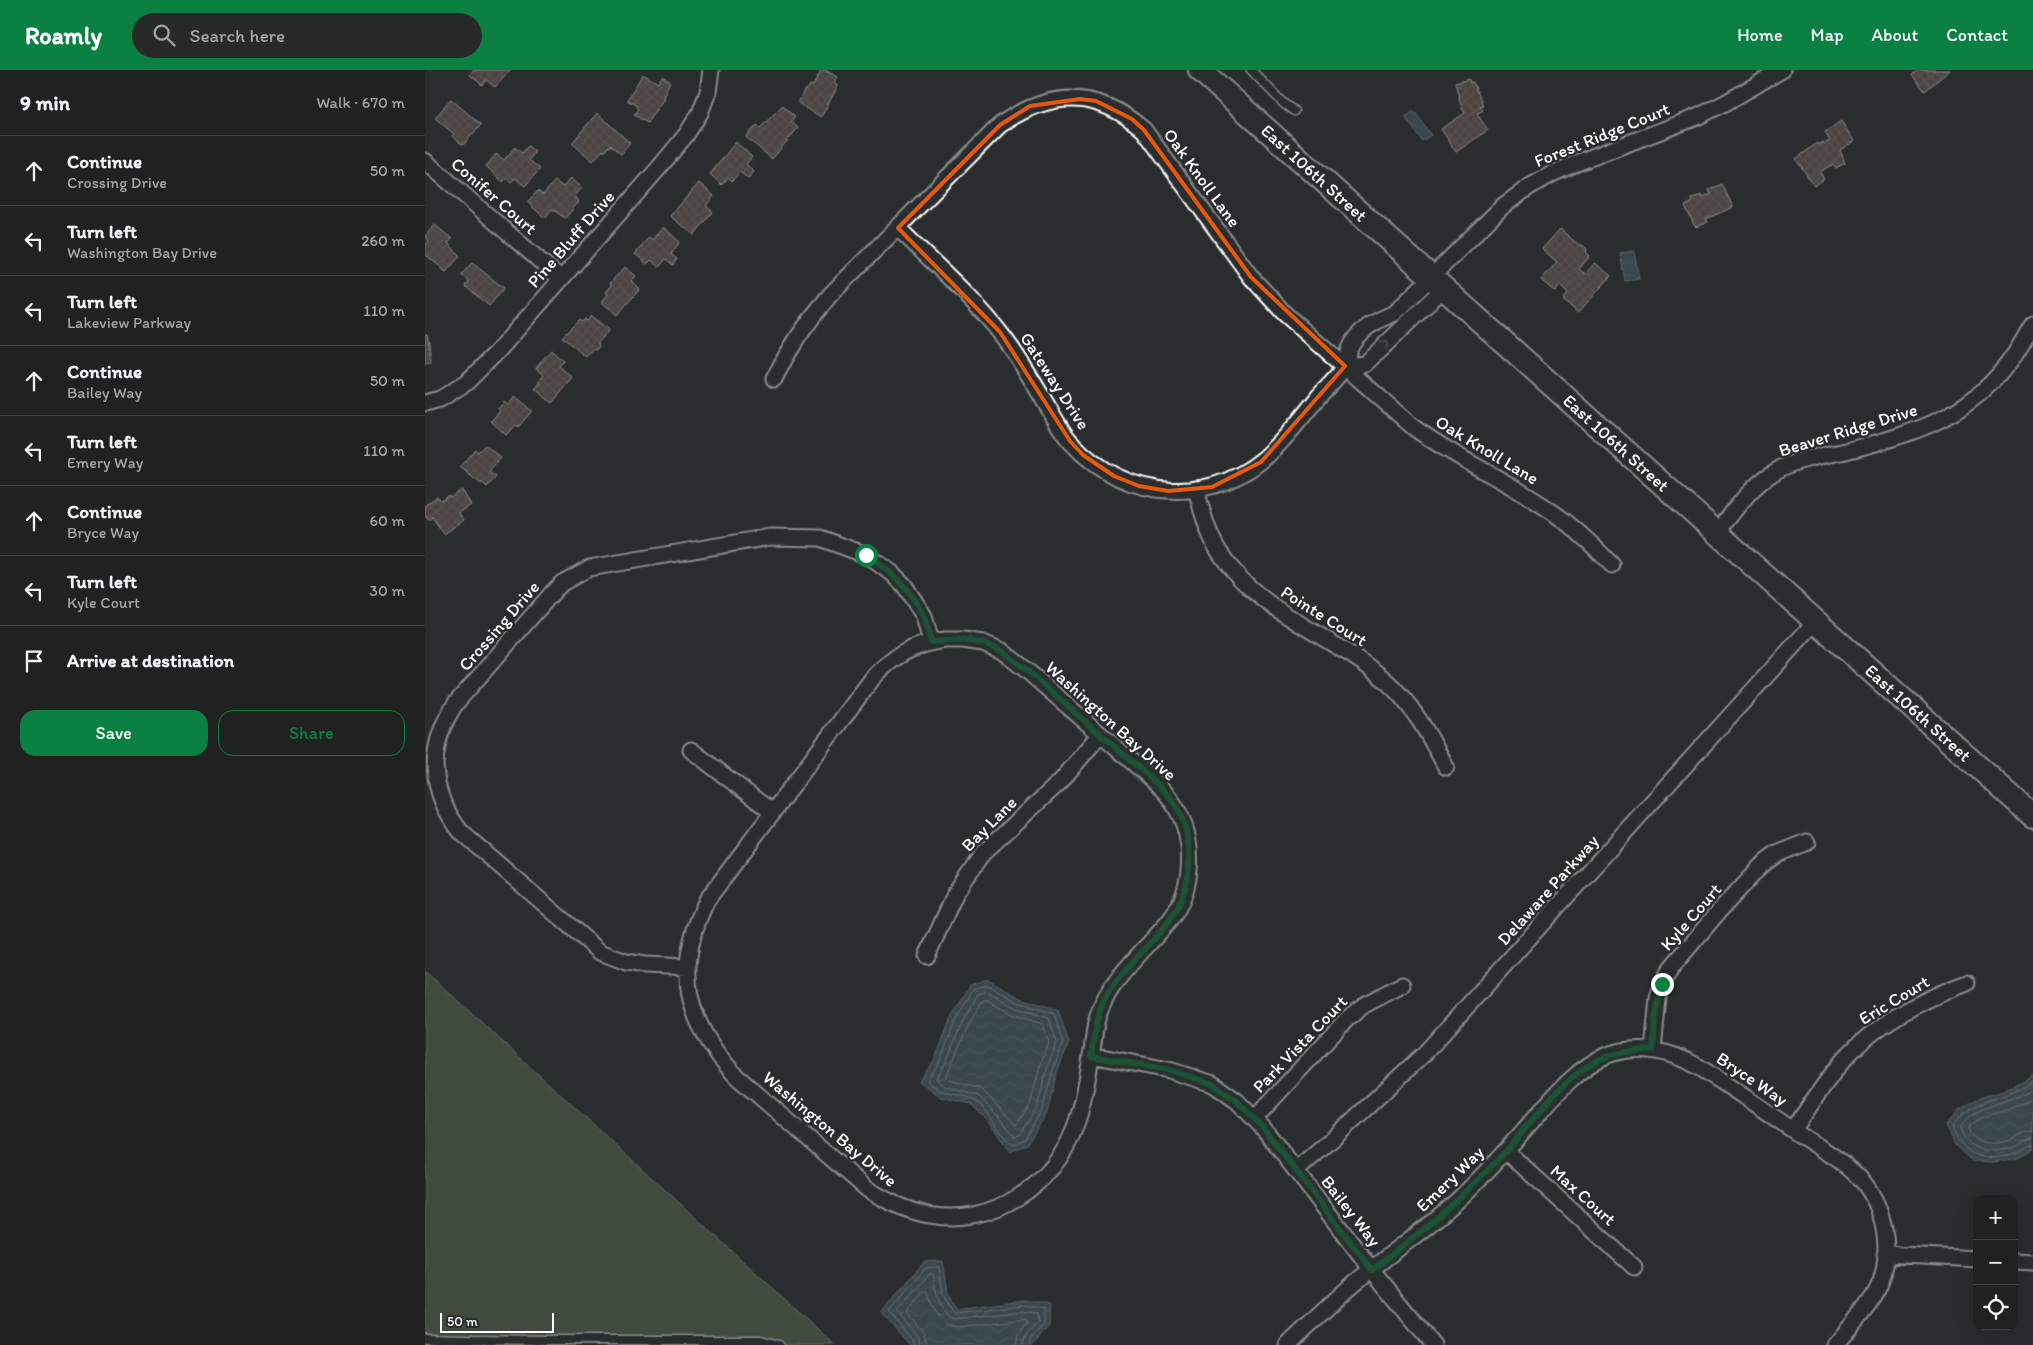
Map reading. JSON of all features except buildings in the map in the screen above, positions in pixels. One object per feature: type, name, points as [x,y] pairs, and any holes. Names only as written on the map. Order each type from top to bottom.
[{"type":"main road","name":"East 106th Street","points":[[1199,70],[2033,816]]},
{"type":"street","name":"Pine Bluff Drive","points":[[425,403],[440,399],[463,386],[498,350],[686,135],[703,106],[708,92],[711,70]]},
{"type":"street","name":"Forest Ridge Court","points":[[1437,284],[1503,206],[1529,187],[1579,162],[1697,117],[1725,104],[1782,70]]},
{"type":"street","name":"Oak Knoll Lane","points":[[774,379],[794,341],[830,295],[1000,125],[1016,114],[1044,102],[1080,99],[1096,101],[1125,115],[1144,130],[1251,277],[1285,314],[1391,408],[1435,444],[1547,508],[1566,522],[1612,565]]},
{"type":"street","name":"Conifer Court","points":[[425,161],[561,279]]},
{"type":"street","name":"Gateway Drive","points":[[898,228],[1000,332],[1014,351],[1069,441],[1083,455],[1114,476],[1139,486],[1168,491],[1196,490],[1212,487],[1261,462],[1345,366],[1349,348],[1358,336],[1375,320],[1395,313],[1437,284]]},
{"type":"street","points":[[1345,366],[1365,364],[1437,284]]},
{"type":"street","name":"Beaver Ridge Drive","points":[[1717,533],[1746,495],[1775,471],[1800,462],[1900,437],[1922,429],[1972,401],[1997,378],[2033,324]]},
{"type":"street","name":"Pointe Court","points":[[1196,490],[1219,552],[1231,569],[1263,600],[1358,658],[1387,682],[1399,694],[1422,726],[1446,767]]},
{"type":"street","name":"Crossing Drive","points":[[688,967],[626,962],[600,952],[462,834],[449,817],[430,777],[441,734],[447,717],[456,703],[558,587],[589,568],[770,537],[820,538],[866,555],[904,585],[924,616],[931,642]]},
{"type":"street","name":"Delaware Parkway","points":[[1296,1171],[1424,1054],[1815,622]]},
{"type":"street","name":"Washington Bay Drive","points":[[963,640],[983,643],[1002,651],[1025,669],[1100,735],[1163,790],[1174,804],[1183,822],[1191,861],[1185,891],[1171,918],[1117,981],[1106,997],[1097,1017],[1076,1127],[1063,1153],[1046,1176],[1031,1190],[992,1209],[967,1215],[931,1216],[907,1210],[867,1189],[736,1076],[707,1040],[690,998],[688,967],[690,945],[696,923],[707,900],[772,812],[885,666],[899,654],[931,642],[963,640]]},
{"type":"street","name":"Bay Lane","points":[[927,956],[955,894],[983,853],[1059,782],[1100,735]]},
{"type":"street","points":[[691,750],[772,812]]},
{"type":"street","name":"Kyle Court","points":[[1653,1050],[1658,998],[1662,984],[1671,968],[1720,910],[1762,865],[1777,854],[1807,842]]},
{"type":"street","name":"Eric Court","points":[[1793,1130],[1847,1056],[1874,1032],[1908,1010],[1942,992],[1967,983]]},
{"type":"street","name":"Park Vista Court","points":[[1255,1118],[1345,1020],[1364,1006],[1402,985]]},
{"type":"street","name":"Bryce Way","points":[[1546,1106],[1572,1078],[1589,1064],[1607,1056],[1626,1051],[1653,1050],[1684,1058],[1699,1066],[1851,1170],[1868,1189],[1881,1216],[1885,1237],[1885,1254],[1881,1279],[1875,1294],[1835,1345]]},
{"type":"street","name":"Bailey Way","points":[[1091,1056],[1169,1070],[1213,1084],[1237,1101],[1255,1118],[1372,1270],[1433,1345]]},
{"type":"street","name":"Emery Way","points":[[1288,1345],[1352,1286],[1438,1218],[1506,1151],[1546,1106]]},
{"type":"street","name":"Max Court","points":[[1506,1151],[1635,1267]]},
{"type":"street","points":[[1885,1254],[1973,1259]]},
{"type":"street","points":[[2018,1261],[2033,1262]]},
{"type":"lane","points":[[1251,70],[1283,103],[1294,111]]},
{"type":"lane","points":[[425,1338],[477,1342],[761,1340],[779,1345]]},
{"type":"highlighted area","points":[[1080,99],[1096,101],[1132,119],[1144,130],[1251,277],[1345,366],[1261,462],[1212,487],[1168,491],[1139,486],[1114,476],[1083,455],[1070,441],[1000,332],[898,228],[1000,125],[1030,106]]},
{"type":"green space","points":[[425,971],[835,1345],[425,1345]]},
{"type":"water","points":[[1414,111],[1431,135],[1422,141],[1405,117]]},
{"type":"water","points":[[1634,251],[1639,279],[1625,281],[1620,253]]},
{"type":"water","points":[[988,979],[1020,998],[1058,1010],[1069,1043],[1057,1072],[1047,1113],[1027,1144],[1010,1152],[990,1123],[971,1104],[941,1097],[919,1081],[935,1059],[950,1020],[970,985]]},
{"type":"water","points":[[2033,1075],[2033,1148],[2019,1158],[1993,1162],[1973,1161],[1955,1145],[1946,1125],[1960,1109],[1979,1098],[2001,1092],[2025,1081]]},
{"type":"water","points":[[943,1261],[948,1293],[956,1309],[1025,1300],[1050,1305],[1049,1326],[1033,1345],[910,1345],[881,1313],[924,1262]]},
{"type":"route","points":[[866,555],[881,564],[904,585],[924,616],[931,642],[963,640],[983,643],[1002,651],[1145,773],[1163,790],[1174,804],[1183,822],[1191,861],[1185,891],[1171,918],[1117,981],[1106,997],[1097,1017],[1091,1056],[1169,1070],[1213,1084],[1237,1101],[1264,1129],[1372,1270],[1409,1242],[1460,1198],[1506,1151],[1572,1078],[1589,1064],[1607,1056],[1626,1051],[1653,1050],[1655,1020],[1662,984]]}]
